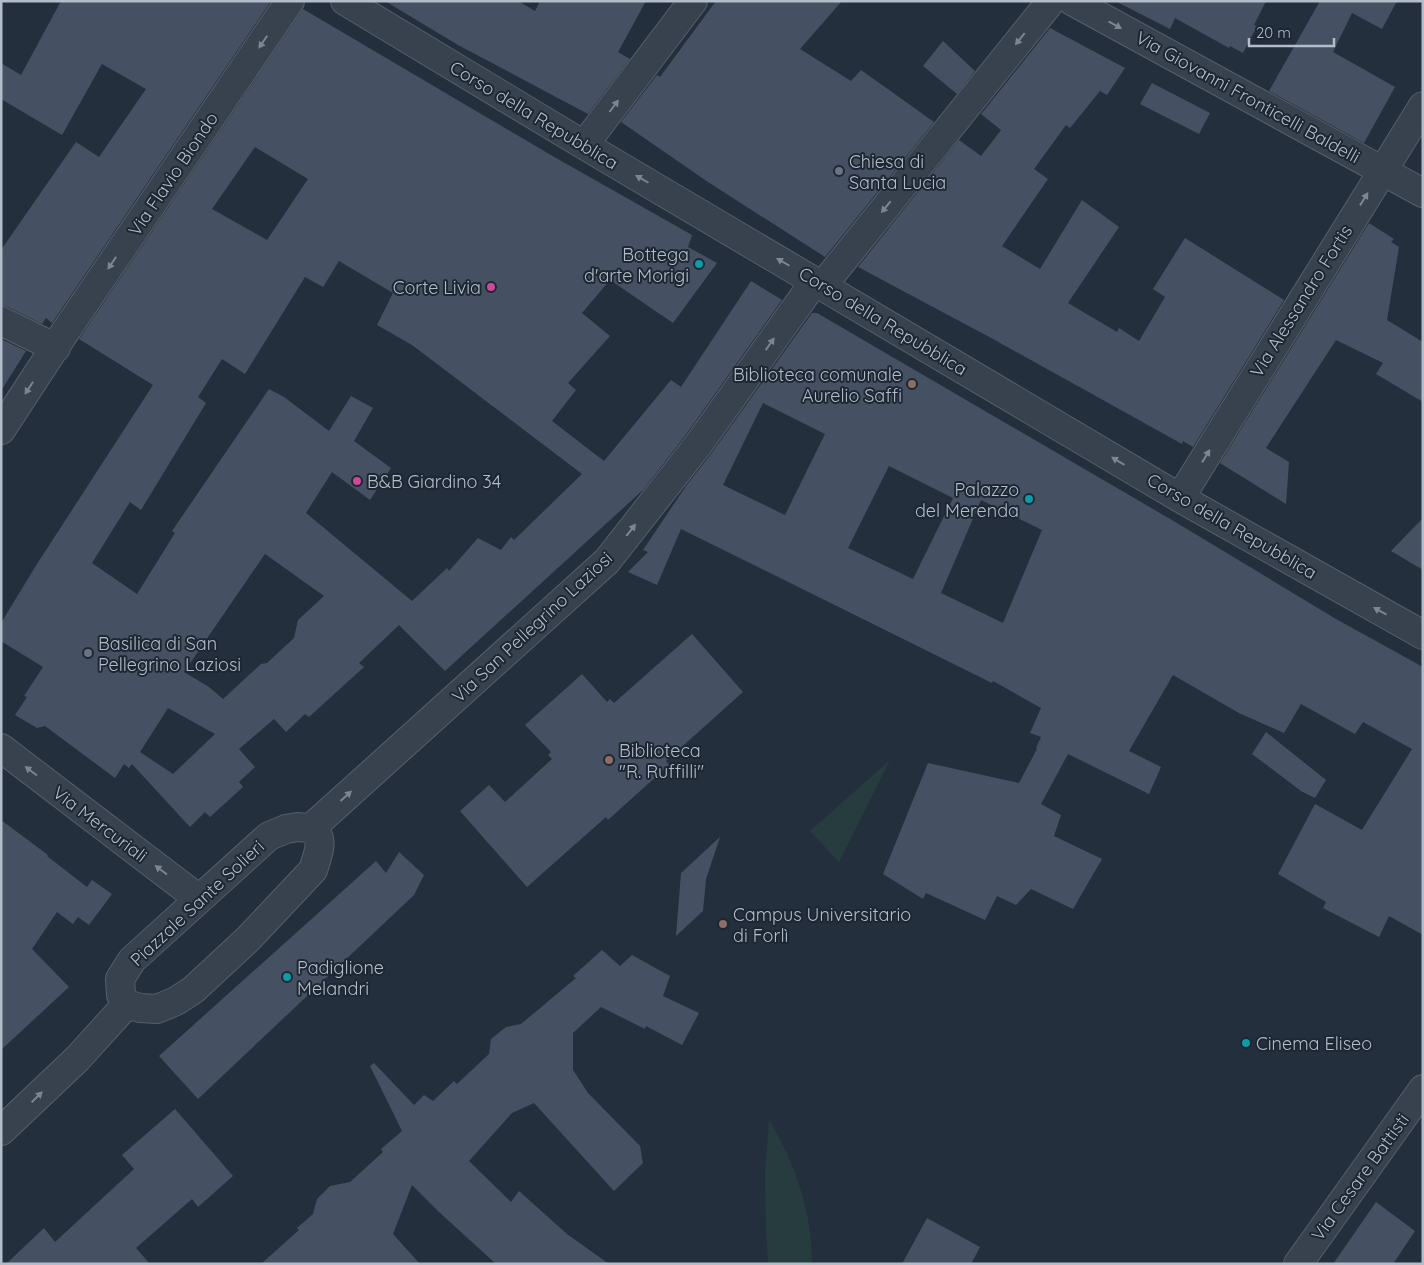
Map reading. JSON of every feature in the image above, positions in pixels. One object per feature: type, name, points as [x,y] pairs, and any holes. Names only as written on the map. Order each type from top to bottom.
[{"type":"street","name":"Via Flavio Biondo","points":[[1,430],[70,324],[290,1]]},
{"type":"street","name":"Corso della Repubblica","points":[[345,1],[1180,498],[1423,635]]},
{"type":"street","points":[[584,145],[693,1]]},
{"type":"street","name":"Via San Pellegrino Laziosi","points":[[310,829],[607,561],[698,446],[819,283],[1051,1]]},
{"type":"street","name":"Via Giovanni Fronticelli Baldelli","points":[[1072,1],[1423,193]]},
{"type":"street","name":"Via Alessandro Fortis","points":[[1180,498],[1423,106]]},
{"type":"street","points":[[1,321],[56,348]]},
{"type":"street","name":"Via Mercuriali","points":[[1,748],[199,899]]},
{"type":"street","name":"Piazzale Sante Solieri","points":[[127,1004],[121,995],[120,979],[132,960],[269,836],[286,829],[298,827],[310,829]]},
{"type":"street","points":[[1,1131],[77,1059],[127,1004],[140,1008],[157,1009],[176,1001],[193,990],[248,939],[312,870],[318,856],[320,843],[318,834],[310,829]]},
{"type":"street","name":"Via Cesare Battisti","points":[[1298,1264],[1423,1090]]},
{"type":"green space","points":[[890,760],[839,862],[810,831]]},
{"type":"green space","points":[[769,1120],[787,1154],[801,1189],[809,1225],[812,1264],[768,1264],[765,1173]]},
{"type":"building","points":[[61,1],[271,1],[52,323],[46,318],[42,324],[8,307],[1,306],[1,250],[76,142],[99,157],[146,89],[102,64],[62,135],[1,99],[1,63],[21,75]]},
{"type":"building","points":[[385,1],[518,1],[535,11],[540,1],[646,1],[618,52],[630,59],[588,114],[458,45]]},
{"type":"building","points":[[716,1],[842,1],[800,49],[851,81],[861,70],[934,122],[825,257],[708,182],[621,122],[657,75],[660,77]]},
{"type":"building","points":[[1115,1],[1266,1],[1254,25],[1257,26],[1243,53],[1230,46],[1229,48],[1175,18],[1170,29]]},
{"type":"building","points":[[1320,1],[1397,1],[1382,29],[1352,13],[1333,52],[1395,87],[1364,143],[1269,91]]},
{"type":"building","points":[[303,9],[556,158],[692,235],[688,247],[717,263],[673,323],[610,280],[582,313],[610,336],[568,383],[576,390],[552,421],[604,461],[671,380],[681,387],[751,281],[782,300],[685,436],[643,490],[445,671],[399,625],[359,663],[364,667],[309,717],[305,714],[286,732],[274,719],[239,749],[255,767],[239,782],[243,787],[210,817],[205,812],[190,827],[132,764],[129,768],[124,764],[115,778],[45,726],[37,728],[15,715],[27,697],[24,696],[43,667],[1,641],[1,623],[153,385],[79,339]],"holes":[[[255,147],[308,179],[267,240],[212,209]],[[339,261],[393,293],[377,325],[412,345],[582,474],[514,540],[511,537],[501,550],[478,538],[449,571],[447,568],[412,601],[306,513],[332,472],[370,500],[391,468],[354,441],[373,408],[351,396],[329,431],[284,397],[269,389],[172,531],[175,533],[137,594],[92,563],[130,502],[141,510],[206,403],[198,397],[222,359],[245,374],[305,277],[323,287]],[[265,554],[324,596],[298,620],[294,638],[267,663],[261,664],[223,699],[209,687],[184,672]],[[168,708],[215,734],[173,774],[140,752]]]},
{"type":"building","points":[[1050,28],[1125,68],[1107,95],[1100,91],[1070,128],[1066,125],[1034,169],[1048,179],[1002,246],[1040,269],[1082,200],[1119,227],[1068,303],[1117,332],[1119,328],[1139,341],[1165,297],[1153,289],[1185,238],[1284,300],[1193,447],[1183,441],[1182,444],[993,339],[858,267],[959,140],[981,156],[1001,130],[981,114]]},
{"type":"building","points":[[943,41],[975,71],[957,94],[923,66]]},
{"type":"building","points":[[1152,83],[1210,113],[1199,134],[1140,104]]},
{"type":"building","points":[[1369,223],[1394,239],[1391,242],[1399,247],[1387,320],[1423,342],[1423,402],[1376,374],[1383,363],[1336,340],[1266,448],[1289,462],[1286,504],[1220,463]]},
{"type":"building","points":[[812,313],[817,313],[1177,523],[1336,619],[1423,667],[1423,935],[1389,916],[1379,937],[1323,908],[1326,902],[1278,874],[1315,804],[1362,830],[1412,749],[1363,722],[1355,734],[1301,704],[1284,733],[1239,713],[1173,675],[1129,751],[1161,767],[1149,794],[1068,754],[1041,804],[1061,815],[1054,836],[1102,859],[1073,909],[1031,889],[1016,905],[997,896],[985,920],[926,893],[923,899],[883,874],[928,763],[1019,783],[1037,749],[1041,737],[1030,733],[1041,708],[993,681],[992,683],[681,529],[657,585],[628,572],[648,552],[643,550],[686,486]],"holes":[[[763,403],[825,434],[785,515],[723,485]],[[889,466],[953,498],[913,579],[848,548]],[[981,500],[1042,530],[1003,623],[941,593]]]},
{"type":"building","points":[[1,339],[26,351],[1,391]]},
{"type":"building","points":[[1423,518],[1423,570],[1391,551]]},
{"type":"building","name":"Biblioteca \"R. Ruffilli\"","points":[[692,634],[743,692],[666,761],[669,765],[608,820],[606,817],[527,887],[460,811],[489,785],[505,802],[552,759],[548,755],[551,752],[525,725],[582,674],[607,702],[610,699],[614,703]]},
{"type":"building","points":[[1266,732],[1326,780],[1315,798],[1301,791],[1252,754]]},
{"type":"building","points":[[1,820],[87,887],[92,880],[112,894],[89,925],[78,917],[73,924],[57,912],[32,949],[69,987],[1,1050]]},
{"type":"building","points":[[720,837],[706,879],[703,911],[676,936],[681,873]]},
{"type":"building","name":"Padiglione Melandri","points":[[399,852],[424,875],[414,895],[198,1099],[159,1056],[376,861],[386,873]]},
{"type":"building","points":[[602,950],[620,966],[632,955],[670,976],[663,996],[699,1013],[682,1045],[646,1026],[645,1029],[601,1007],[573,1033],[573,1070],[588,1093],[640,1146],[643,1163],[614,1191],[534,1103],[512,1113],[469,1161],[511,1202],[519,1191],[567,1234],[609,1264],[496,1264],[412,1185],[393,1234],[420,1264],[261,1264],[299,1230],[297,1228],[313,1214],[317,1199],[330,1186],[350,1182],[383,1152],[381,1149],[402,1131],[370,1066],[374,1063],[414,1105],[424,1095],[433,1101],[454,1081],[457,1084],[489,1054],[491,1039],[506,1027],[521,1024],[576,978],[573,976]]},
{"type":"building","points":[[175,1109],[233,1176],[198,1207],[192,1199],[136,1248],[150,1264],[6,1264],[44,1228],[55,1242],[134,1169],[122,1155]]},
{"type":"building","points":[[1376,1202],[1415,1231],[1393,1264],[1333,1264]]},
{"type":"building","points":[[927,1218],[980,1247],[971,1264],[902,1264]]},
{"type":"place","name":"Chiesa di Santa Lucia","points":[[839,171]]},
{"type":"place","name":"Bottega d'arte Morigi","points":[[699,264]]},
{"type":"place","name":"Corte Livia","points":[[491,287]]},
{"type":"place","name":"Biblioteca comunale Aurelio Saffi","points":[[912,384]]},
{"type":"place","name":"B&B Giardino 34","points":[[357,481]]},
{"type":"place","name":"Palazzo del Merenda","points":[[1029,499]]},
{"type":"place","name":"Basilica di San Pellegrino Laziosi","points":[[88,653]]},
{"type":"place","name":"Biblioteca \"R. Ruffilli\"","points":[[609,760]]},
{"type":"place","name":"Campus Universitario di Forlì","points":[[723,924]]},
{"type":"place","name":"Padiglione Melandri","points":[[287,977]]},
{"type":"place","name":"Cinema Eliseo","points":[[1246,1043]]}]
